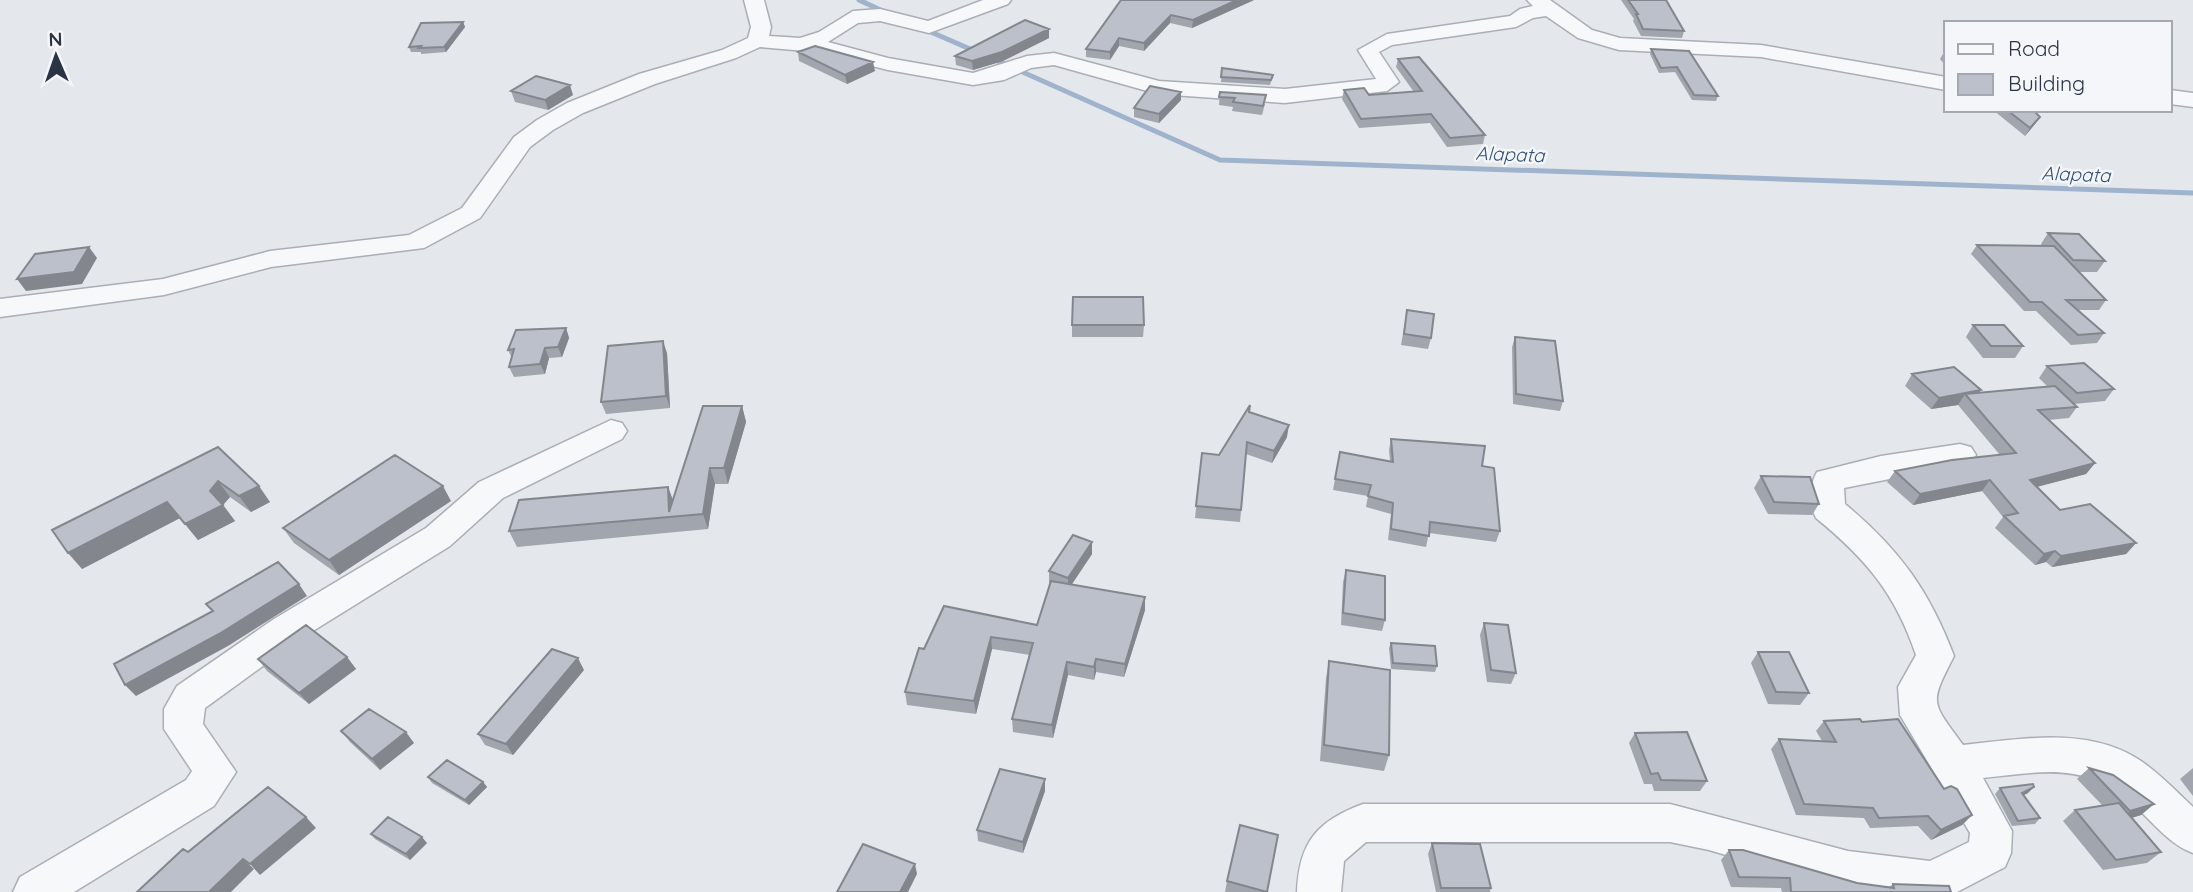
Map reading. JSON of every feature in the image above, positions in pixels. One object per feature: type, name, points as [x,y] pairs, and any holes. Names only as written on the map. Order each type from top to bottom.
[{"type":"street","points":[[754,0],[761,27],[757,41]]},
{"type":"street","points":[[804,44],[826,36],[853,17],[880,16],[929,27],[1001,0]]},
{"type":"street","points":[[0,308],[164,287],[270,259],[415,242],[471,213],[522,142],[545,125],[575,108],[634,84],[729,54],[757,41],[804,44],[973,79],[996,75],[1027,62],[1054,59],[1158,87],[1285,96],[1378,86],[1388,82],[1384,71],[1372,62],[1368,50],[1387,40],[1516,21],[1544,4],[1585,34],[1619,44],[1761,51],[1944,84]]},
{"type":"street","points":[[2172,97],[2193,100]]},
{"type":"street","points":[[35,892],[200,793],[210,782],[216,772],[184,729],[183,709],[209,681],[286,629],[438,537],[491,490],[611,431]]},
{"type":"street","points":[[1319,892],[1325,850],[1343,831],[1363,823],[1670,823],[1709,831],[1848,871],[1936,887],[1990,853],[1991,831],[1953,764],[1919,715],[1917,687],[1934,656],[1926,629],[1898,574],[1859,534],[1828,509],[1828,480],[1881,467],[1960,455]]},
{"type":"street","points":[[1953,764],[2057,755],[2094,760],[2122,771],[2193,834]]},
{"type":"building","points":[[1121,0],[1237,0],[1193,20],[1171,15],[1144,43],[1119,38],[1110,52],[1086,49]]},
{"type":"building","points":[[1628,0],[1666,0],[1684,31],[1643,29],[1638,14]]},
{"type":"building","points":[[1025,20],[1049,29],[1002,52],[972,61],[955,56]]},
{"type":"building","points":[[463,22],[444,47],[409,47],[421,23]]},
{"type":"building","points":[[815,46],[873,62],[845,75],[798,52]]},
{"type":"building","points":[[1651,49],[1689,51],[1718,96],[1694,95],[1677,67],[1661,68]]},
{"type":"building","points":[[1419,57],[1485,135],[1450,138],[1431,114],[1361,119],[1344,90],[1364,88],[1369,95],[1422,91],[1398,59]]},
{"type":"building","points":[[1222,68],[1273,75],[1271,80],[1221,77]]},
{"type":"building","points":[[536,76],[570,85],[545,100],[511,91]]},
{"type":"building","points":[[1150,86],[1181,92],[1159,114],[1134,108]]},
{"type":"building","points":[[1220,92],[1266,95],[1263,106],[1233,102],[1235,98],[1219,97]]},
{"type":"building","points":[[2010,112],[2035,112],[2040,117],[2030,128]]},
{"type":"building","points":[[2048,233],[2079,234],[2105,261],[2073,260]]},
{"type":"building","points":[[1977,245],[2054,246],[2106,300],[2066,300],[2104,333],[2078,335],[2042,302],[2030,302]]},
{"type":"building","points":[[89,247],[74,272],[17,279],[35,254]]},
{"type":"building","points":[[1073,297],[1143,297],[1144,325],[1072,325]]},
{"type":"building","points":[[1407,310],[1434,314],[1431,338],[1404,334]]},
{"type":"building","points":[[1973,325],[2004,325],[2023,346],[1991,346]]},
{"type":"building","points":[[566,328],[558,347],[545,348],[540,364],[509,367],[514,349],[508,350],[516,330]]},
{"type":"building","points":[[1515,337],[1555,341],[1563,401],[1516,394]]},
{"type":"building","points":[[663,341],[666,396],[601,402],[608,346]]},
{"type":"building","points":[[2084,363],[2114,389],[2077,393],[2047,366]]},
{"type":"building","points":[[1954,367],[1981,390],[1939,398],[1912,374]]},
{"type":"building","points":[[2055,386],[2077,407],[2038,410],[2095,463],[2030,480],[2060,510],[2090,504],[2136,543],[2061,556],[2055,551],[2044,554],[2004,516],[2018,513],[1990,480],[1920,494],[1895,471],[1952,460],[2016,453],[1965,394]]},
{"type":"building","points":[[1250,405],[1249,412],[1289,425],[1274,451],[1247,442],[1241,510],[1196,506],[1202,453],[1219,455]]},
{"type":"building","points":[[703,406],[742,406],[724,468],[710,468],[703,514],[509,531],[519,500],[668,487],[669,512]]},
{"type":"building","points":[[1391,439],[1485,446],[1482,466],[1494,468],[1500,531],[1430,522],[1429,536],[1391,529],[1393,503],[1368,496],[1371,485],[1335,479],[1340,452],[1393,462]]},
{"type":"building","points":[[218,447],[259,486],[239,496],[218,481],[210,491],[223,505],[185,524],[167,502],[68,553],[52,530]]},
{"type":"building","points":[[395,455],[443,486],[329,560],[283,528]]},
{"type":"building","points":[[1761,476],[1810,477],[1819,504],[1774,502]]},
{"type":"building","points":[[1073,535],[1092,542],[1068,578],[1049,571]]},
{"type":"building","points":[[278,562],[299,584],[219,634],[125,685],[114,664],[213,611],[206,604]]},
{"type":"building","points":[[1346,570],[1385,576],[1385,620],[1343,613]]},
{"type":"building","points":[[1051,581],[1145,597],[1125,664],[1096,659],[1094,667],[1067,662],[1052,725],[1012,719],[1033,643],[991,637],[974,701],[905,692],[919,648],[924,649],[944,606],[1037,625]]},
{"type":"building","points":[[1484,623],[1508,625],[1516,673],[1491,670]]},
{"type":"building","points":[[306,625],[347,657],[299,693],[258,659]]},
{"type":"building","points":[[1391,643],[1435,646],[1437,666],[1393,663]]},
{"type":"building","points":[[552,649],[578,658],[506,744],[478,734]]},
{"type":"building","points":[[1758,652],[1789,652],[1809,693],[1776,692]]},
{"type":"building","points":[[1329,661],[1390,670],[1389,755],[1324,745]]},
{"type":"building","points":[[369,709],[406,732],[372,759],[341,731]]},
{"type":"building","points":[[1860,719],[1862,722],[1898,719],[1944,789],[1951,786],[1957,789],[1972,815],[1941,830],[1928,816],[1879,818],[1873,808],[1804,804],[1779,739],[1836,742],[1824,721]]},
{"type":"building","points":[[1687,732],[1707,781],[1661,780],[1658,773],[1651,774],[1635,733]]},
{"type":"building","points":[[447,760],[483,782],[465,800],[428,777]]},
{"type":"building","points":[[2089,768],[2113,775],[2154,804],[2130,811]]},
{"type":"building","points":[[1000,769],[1045,779],[1023,842],[977,830]]},
{"type":"building","points":[[2033,784],[2034,787],[2022,793],[2040,818],[2018,821],[2000,788]]},
{"type":"building","points":[[268,787],[306,817],[250,864],[243,859],[209,892],[137,892],[183,849],[188,852]]},
{"type":"building","points":[[2119,803],[2161,852],[2116,860],[2075,810]]},
{"type":"building","points":[[388,817],[422,837],[406,854],[371,834]]},
{"type":"building","points":[[1240,825],[1278,835],[1267,892],[1227,881]]},
{"type":"building","points":[[1432,843],[1480,844],[1491,888],[1441,888]]},
{"type":"building","points":[[863,844],[915,864],[900,892],[837,892]]},
{"type":"building","points":[[1729,850],[1743,850],[1857,883],[1894,888],[1893,884],[1949,886],[1951,892],[1791,892],[1790,878],[1739,877]]},
{"type":"waterway","name":"Alapata","points":[[859,0],[887,13]]},
{"type":"waterway","name":"Alapata","points":[[924,29],[977,52]]},
{"type":"waterway","name":"Alapata","points":[[991,58],[1220,160],[2193,193]]}]
